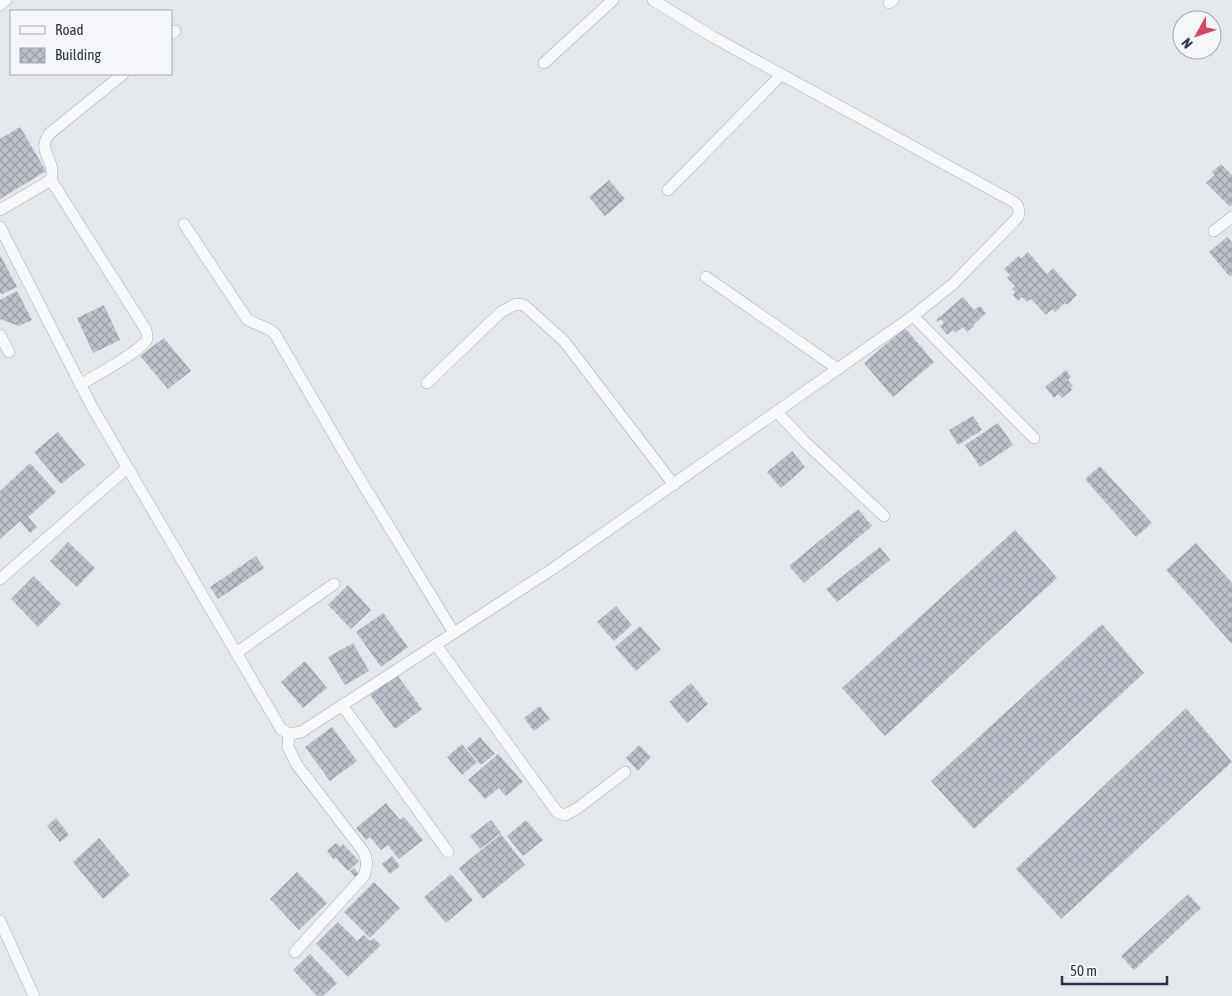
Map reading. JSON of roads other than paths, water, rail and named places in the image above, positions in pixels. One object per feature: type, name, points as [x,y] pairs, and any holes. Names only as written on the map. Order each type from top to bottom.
[{"type":"street","points":[[0,5],[6,0]]},
{"type":"street","points":[[544,63],[613,0]]},
{"type":"street","points":[[0,227],[80,385],[281,729],[289,734],[301,732],[554,568],[913,316],[952,284],[1018,217],[1018,205],[712,37],[653,0]]},
{"type":"street","points":[[80,385],[136,350],[146,342],[148,336],[51,180],[53,171],[45,149],[45,141],[49,134],[122,75]]},
{"type":"street","points":[[668,190],[782,75]]},
{"type":"street","points":[[0,210],[51,180]]},
{"type":"street","points":[[1214,231],[1232,217]]},
{"type":"street","points":[[184,224],[247,320],[255,325],[268,328],[275,334],[352,466],[454,633]]},
{"type":"street","points":[[706,277],[838,369]]},
{"type":"street","points":[[427,382],[501,312],[516,304],[524,305],[564,341],[674,485]]},
{"type":"street","points":[[913,316],[1034,438]]},
{"type":"street","points":[[0,335],[9,352]]},
{"type":"street","points":[[777,412],[806,443],[884,516]]},
{"type":"street","points":[[0,579],[128,468]]},
{"type":"street","points":[[236,653],[334,584]]},
{"type":"street","points":[[436,644],[557,812],[565,815],[578,808],[625,772]]},
{"type":"street","points":[[342,705],[448,852]]},
{"type":"street","points":[[289,734],[288,747],[297,765],[363,851],[366,857],[367,869],[364,876],[295,952]]},
{"type":"street","points":[[0,921],[34,996]]}]
